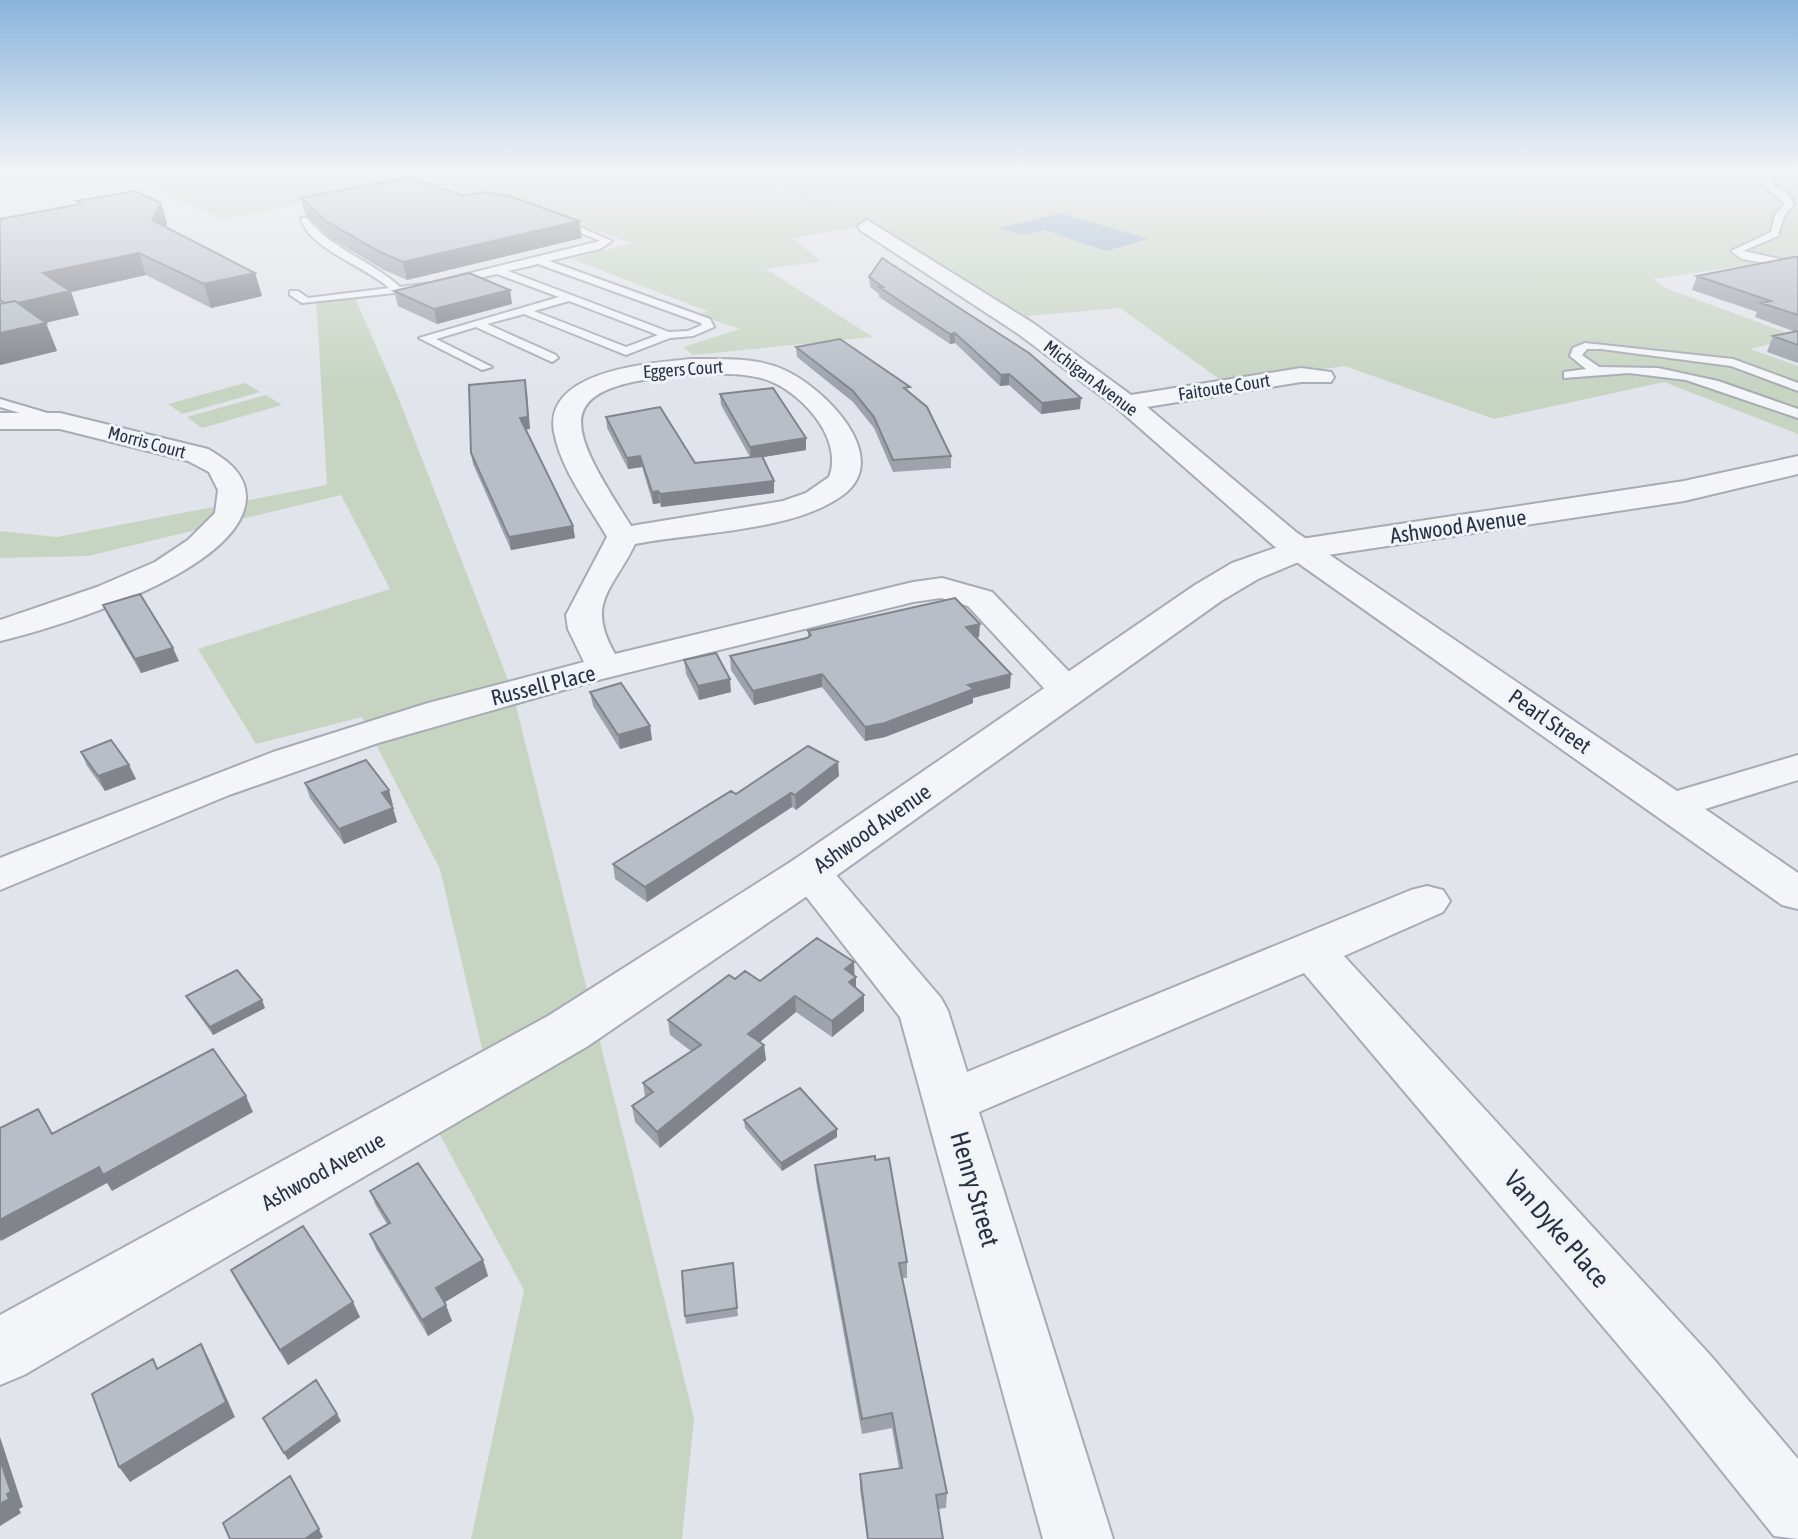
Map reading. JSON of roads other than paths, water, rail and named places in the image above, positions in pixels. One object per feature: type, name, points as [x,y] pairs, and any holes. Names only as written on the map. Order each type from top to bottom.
[{"type":"street","name":"Michigan Avenue","points":[[893,243],[1025,328],[1126,403],[1301,549]]},
{"type":"street","name":"Eggers Court","points":[[739,366],[774,374],[833,420],[848,460],[845,475],[836,487],[813,502],[783,511],[622,537],[574,451],[566,417],[571,403],[584,391],[638,372],[677,367],[739,366]]},
{"type":"street","name":"Faitoute Court","points":[[1126,403],[1301,375],[1322,377]]},
{"type":"street","name":"Morris Court","points":[[0,421],[60,421],[198,455],[220,467],[232,490],[230,515],[199,547],[166,569],[109,594],[0,631]]},
{"type":"street","name":"Ashwood Avenue","points":[[0,1352],[568,1031],[809,872],[1245,571],[1301,549],[1684,491],[1798,465]]},
{"type":"street","points":[[606,669],[582,622],[584,606],[617,554],[622,537]]},
{"type":"street","name":"Pearl Street","points":[[1301,549],[1798,894]]},
{"type":"street","name":"Russell Place","points":[[0,875],[163,806],[288,759],[473,702],[913,592],[942,588],[980,599],[1067,691]]},
{"type":"street","points":[[1672,806],[1798,767]]},
{"type":"street","name":"Henry Street","points":[[809,872],[923,1011],[1078,1539]]},
{"type":"street","points":[[949,1102],[1427,901]]},
{"type":"street","name":"Van Dyke Place","points":[[1311,950],[1688,1378],[1798,1512]]},
{"type":"lane","points":[[326,243],[387,278],[398,290]]},
{"type":"lane","points":[[294,293],[306,301],[398,290],[499,271],[604,243]]},
{"type":"lane","points":[[1755,243],[1736,251],[1745,257],[1798,266]]},
{"type":"lane","points":[[526,310],[626,351],[668,335],[689,334],[708,327],[706,321],[539,261]]},
{"type":"lane","points":[[499,271],[668,335]]},
{"type":"lane","points":[[486,367],[425,338],[568,298]]},
{"type":"lane","points":[[475,323],[552,358]]},
{"type":"lane","points":[[1595,370],[1576,356],[1577,350],[1585,346],[1601,346],[1710,358],[1733,363],[1798,387]]},
{"type":"lane","points":[[1568,375],[1595,370],[1654,371],[1692,376],[1727,385],[1798,414]]},
{"type":"lane","points":[[0,403],[60,421]]},
{"type":"water","points":[[1082,243],[1135,243],[1106,251]]}]
